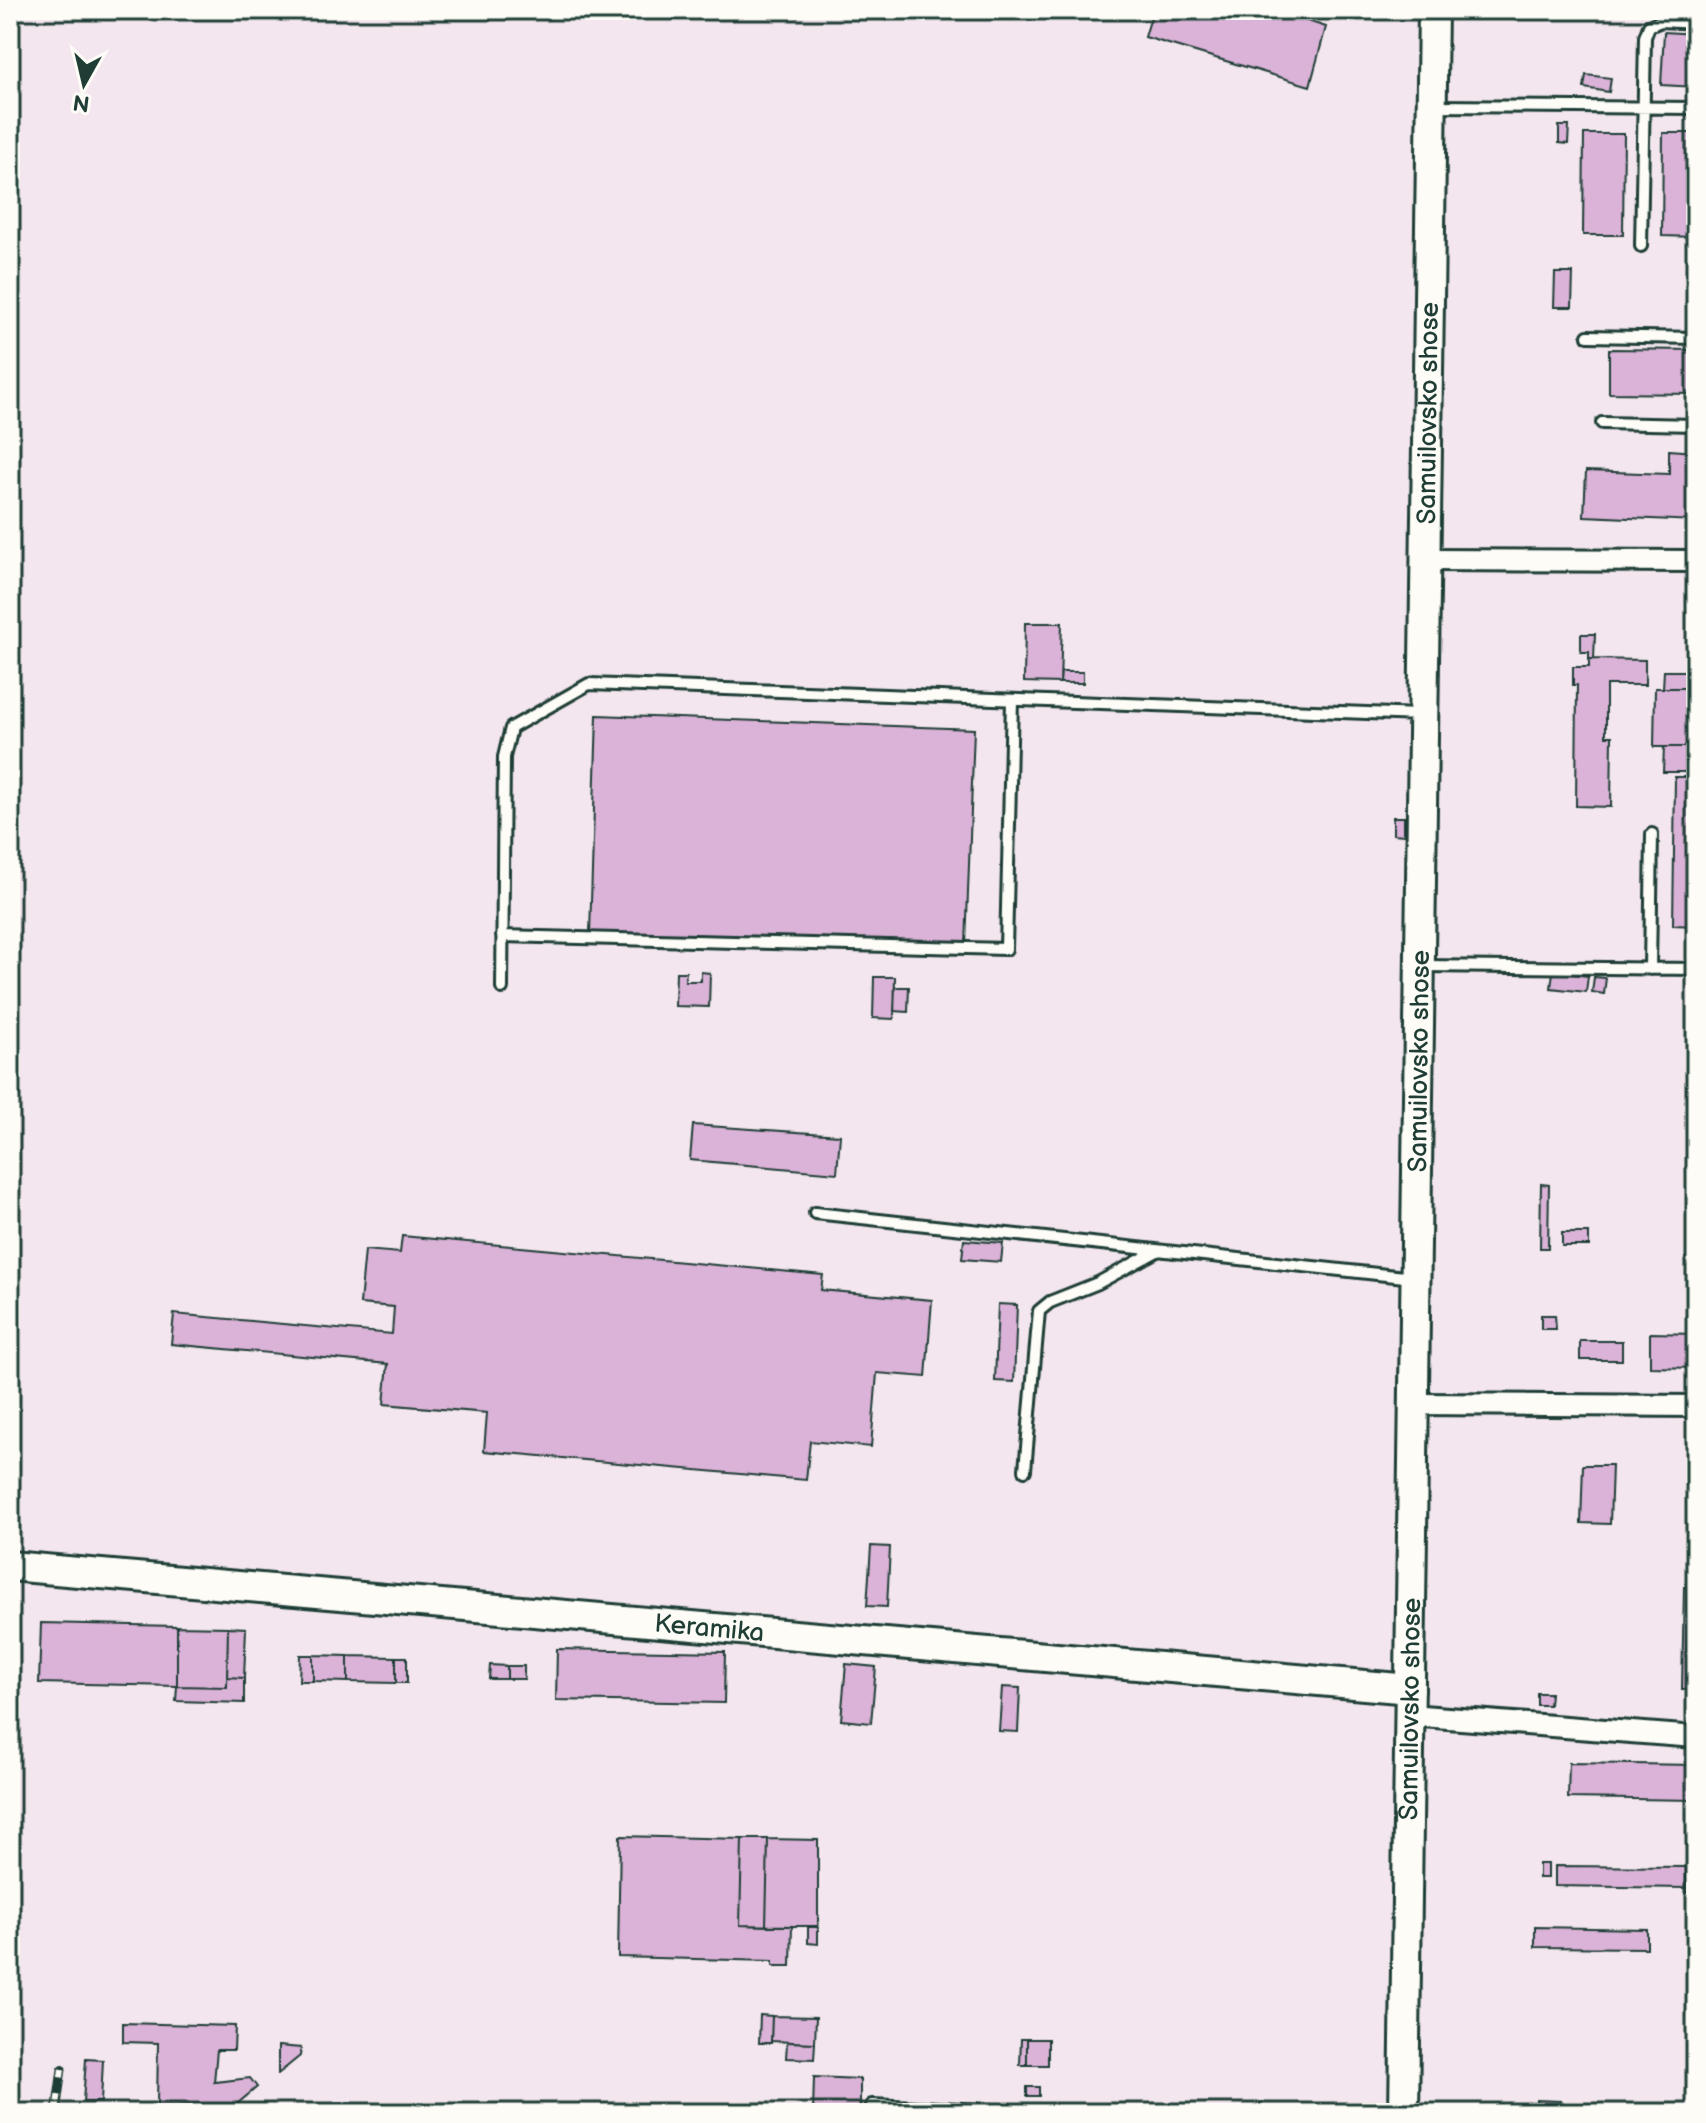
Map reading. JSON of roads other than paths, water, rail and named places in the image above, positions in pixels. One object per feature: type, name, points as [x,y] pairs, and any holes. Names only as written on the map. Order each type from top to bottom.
[{"type":"street","name":"Samuilovsko shose","points":[[1404,2113],[1433,10]]},
{"type":"street","points":[[1425,560],[1696,561]]},
{"type":"street","points":[[1414,1404],[1696,1406]]},
{"type":"street","name":"Keramika","points":[[10,1566],[1409,1702]]},
{"type":"street","points":[[1409,1702],[1696,1737]]},
{"type":"lane","points":[[1641,246],[1645,37],[1649,26],[1661,21],[1696,23]]},
{"type":"lane","points":[[1432,106],[1696,108]]},
{"type":"lane","points":[[1588,336],[1696,338]]},
{"type":"lane","points":[[1602,423],[1696,425]]},
{"type":"lane","points":[[502,988],[504,757],[511,728],[589,684],[1423,715]]},
{"type":"lane","points":[[502,936],[1006,949],[1012,700]]},
{"type":"lane","points":[[1650,969],[1652,834]]},
{"type":"lane","points":[[1420,966],[1696,969]]},
{"type":"lane","points":[[815,1213],[1415,1278]]},
{"type":"lane","points":[[1025,1470],[1039,1311],[1158,1250]]},
{"type":"lane","points":[[872,2105],[1049,2113]]},
{"type":"railway","points":[[56,2113],[62,2069]]}]
